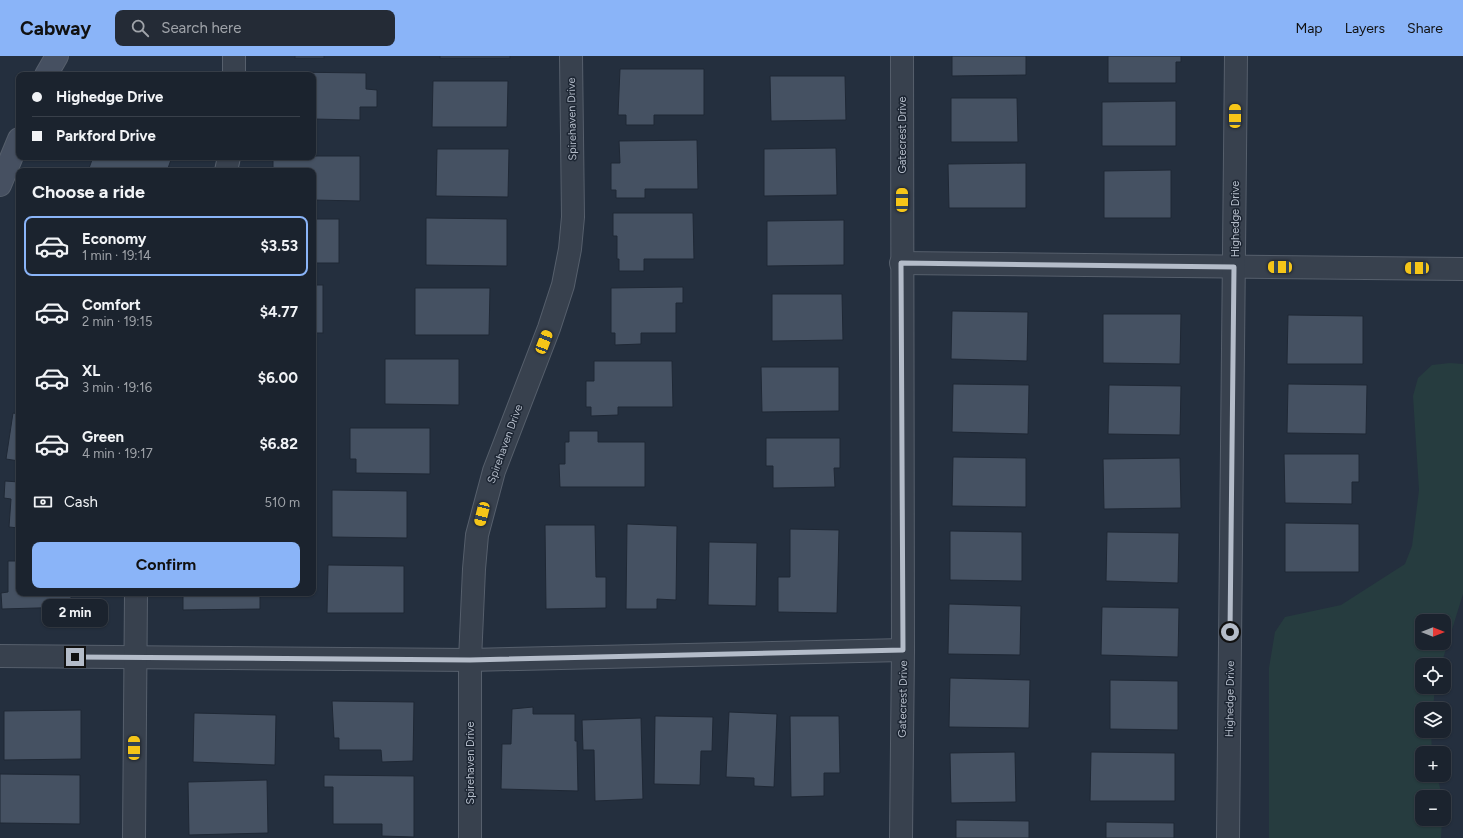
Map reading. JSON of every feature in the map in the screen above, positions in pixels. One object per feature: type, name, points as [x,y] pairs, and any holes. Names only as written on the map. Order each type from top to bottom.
[{"type":"street","points":[[48,72],[57,56]]},
{"type":"street","points":[[234,56],[234,72]]},
{"type":"street","name":"Spirehaven Drive","points":[[470,838],[470,660],[477,536],[494,471],[549,328],[563,285],[570,249],[573,217],[571,56]]},
{"type":"street","name":"Gatecrest Drive","points":[[901,838],[903,650],[901,263],[902,56]]},
{"type":"street","name":"Highedge Drive","points":[[1228,838],[1236,56]]},
{"type":"street","points":[[0,185],[16,146]]},
{"type":"street","points":[[901,263],[1463,269]]},
{"type":"street","points":[[134,838],[134,658],[136,596]]},
{"type":"street","points":[[0,656],[470,660],[903,650]]},
{"type":"green space","points":[[1450,363],[1463,364],[1463,594],[1451,633],[1451,614],[1415,614],[1415,650],[1446,650],[1443,658],[1415,658],[1415,694],[1434,694],[1434,702],[1415,702],[1415,738],[1431,738],[1432,746],[1415,746],[1415,782],[1439,782],[1440,790],[1415,790],[1415,826],[1442,826],[1441,838],[1269,838],[1269,668],[1275,632],[1285,617],[1341,605],[1405,564],[1412,546],[1419,490],[1413,396],[1418,378],[1432,365]]},
{"type":"building","points":[[295,56],[324,56],[324,58],[295,58]]},
{"type":"building","points":[[440,56],[510,56],[510,58],[440,58]]},
{"type":"building","points":[[952,56],[1026,56],[1026,75],[952,76]]},
{"type":"building","points":[[1108,56],[1181,56],[1181,62],[1176,62],[1176,83],[1108,83]]},
{"type":"building","points":[[620,69],[704,69],[704,115],[654,115],[654,125],[626,125],[626,115],[618,115]]},
{"type":"building","points":[[316,72],[366,73],[366,89],[377,90],[377,107],[360,107],[360,120],[316,119]]},
{"type":"building","points":[[770,76],[845,76],[846,120],[771,121]]},
{"type":"building","points":[[433,81],[508,81],[507,127],[432,127]]},
{"type":"building","points":[[951,98],[1017,98],[1018,142],[951,142]]},
{"type":"building","points":[[1176,101],[1176,146],[1102,146],[1102,102]]},
{"type":"building","points":[[697,140],[698,189],[645,189],[645,198],[616,198],[616,190],[611,190],[611,163],[620,163],[619,141]]},
{"type":"building","points":[[836,148],[837,195],[764,196],[764,149]]},
{"type":"building","points":[[437,149],[509,149],[508,197],[436,196]]},
{"type":"building","points":[[316,156],[360,156],[360,201],[316,200],[316,168],[273,168],[273,160],[316,160]]},
{"type":"building","points":[[92,160],[171,160],[168,168],[89,168]]},
{"type":"building","points":[[1026,163],[1026,208],[949,208],[948,164]]},
{"type":"building","points":[[1171,170],[1171,218],[1104,218],[1104,171]]},
{"type":"building","points":[[613,213],[693,213],[694,259],[644,259],[644,271],[619,271],[619,259],[617,259],[617,236],[613,236]]},
{"type":"building","points":[[426,218],[507,219],[507,266],[426,265]]},
{"type":"building","points":[[316,219],[339,219],[339,263],[316,263]]},
{"type":"building","points":[[844,220],[844,265],[767,266],[767,221]]},
{"type":"building","points":[[316,285],[323,285],[323,333],[316,333]]},
{"type":"building","points":[[683,287],[683,303],[676,303],[676,333],[641,333],[641,344],[615,345],[615,333],[611,333],[611,288]]},
{"type":"building","points":[[415,288],[490,288],[489,335],[415,335]]},
{"type":"building","points":[[772,294],[842,294],[843,340],[772,341]]},
{"type":"building","points":[[952,311],[1028,312],[1027,361],[951,359]]},
{"type":"building","points":[[1103,314],[1181,314],[1180,364],[1103,363]]},
{"type":"building","points":[[1288,315],[1363,316],[1363,364],[1287,364]]},
{"type":"building","points":[[385,359],[459,359],[459,405],[385,404]]},
{"type":"building","points":[[594,361],[672,361],[673,407],[618,407],[618,415],[591,416],[591,407],[586,407],[586,381],[594,381]]},
{"type":"building","points":[[761,367],[839,367],[839,411],[762,412]]},
{"type":"building","points":[[953,384],[1029,385],[1028,434],[952,432]]},
{"type":"building","points":[[1288,384],[1367,385],[1366,434],[1287,433]]},
{"type":"building","points":[[1109,385],[1181,386],[1180,435],[1108,434]]},
{"type":"building","points":[[13,413],[16,414],[16,461],[6,459]]},
{"type":"building","points":[[350,428],[430,428],[430,474],[356,473],[356,459],[350,459]]},
{"type":"building","points":[[569,431],[598,431],[598,442],[645,442],[645,487],[560,487],[559,464],[565,464],[565,442],[569,442]]},
{"type":"building","points":[[766,438],[840,438],[840,468],[834,468],[835,487],[773,488],[773,466],[766,466]]},
{"type":"building","points":[[1284,454],[1359,454],[1359,482],[1352,482],[1352,504],[1285,503]]},
{"type":"building","points":[[953,457],[1026,458],[1026,507],[952,506]]},
{"type":"building","points":[[1180,458],[1181,508],[1104,509],[1103,459]]},
{"type":"building","points":[[5,481],[16,482],[16,528],[9,527],[11,499],[4,498]]},
{"type":"building","points":[[332,490],[407,491],[407,538],[332,537]]},
{"type":"building","points":[[1285,523],[1359,524],[1359,572],[1285,572]]},
{"type":"building","points":[[627,524],[677,526],[676,600],[657,599],[657,609],[626,609]]},
{"type":"building","points":[[545,525],[595,525],[596,577],[606,577],[606,608],[546,609]]},
{"type":"building","points":[[790,529],[839,530],[837,613],[778,612],[778,577],[790,577]]},
{"type":"building","points":[[950,531],[1022,532],[1022,581],[950,580]]},
{"type":"building","points":[[1107,532],[1179,533],[1178,583],[1106,581]]},
{"type":"building","points":[[709,542],[757,543],[756,606],[708,605]]},
{"type":"building","points":[[8,561],[16,561],[16,596],[71,596],[71,607],[2,609],[1,593],[8,592]]},
{"type":"building","points":[[328,565],[404,566],[404,613],[327,613]]},
{"type":"building","points":[[183,596],[260,596],[260,609],[183,610]]},
{"type":"building","points":[[949,604],[1021,606],[1020,655],[948,654]]},
{"type":"building","points":[[1102,607],[1179,608],[1178,657],[1101,655]]},
{"type":"building","points":[[950,678],[1030,680],[1029,728],[949,727]]},
{"type":"building","points":[[1110,680],[1178,681],[1178,730],[1110,729]]},
{"type":"building","points":[[332,701],[414,702],[413,761],[382,762],[381,750],[339,750],[339,738],[334,738]]},
{"type":"building","points":[[533,707],[533,714],[575,714],[578,791],[501,789],[502,744],[511,744],[512,709]]},
{"type":"building","points":[[81,710],[81,759],[4,760],[4,711]]},
{"type":"building","points":[[729,712],[777,714],[774,787],[754,786],[754,778],[726,777]]},
{"type":"building","points":[[194,713],[276,715],[275,765],[193,762]]},
{"type":"building","points":[[655,716],[713,717],[712,751],[701,751],[700,785],[654,784]]},
{"type":"building","points":[[790,716],[839,716],[840,773],[824,773],[824,796],[791,797]]},
{"type":"building","points":[[641,718],[643,799],[595,801],[594,750],[583,750],[582,720]]},
{"type":"building","points":[[1015,752],[1016,802],[951,803],[950,753]]},
{"type":"building","points":[[1091,752],[1175,753],[1175,801],[1090,801]]},
{"type":"building","points":[[0,774],[80,775],[80,824],[0,823]]},
{"type":"building","points":[[324,775],[414,776],[414,837],[382,836],[382,824],[333,824],[333,787],[324,787]]},
{"type":"building","points":[[267,780],[268,833],[189,835],[188,782]]},
{"type":"building","points":[[956,820],[1029,821],[1029,838],[956,838]]},
{"type":"building","points":[[1106,822],[1174,823],[1174,838],[1106,838]]},
{"type":"route","points":[[75,657],[470,660],[903,650],[901,263],[1234,267],[1230,632]]}]
